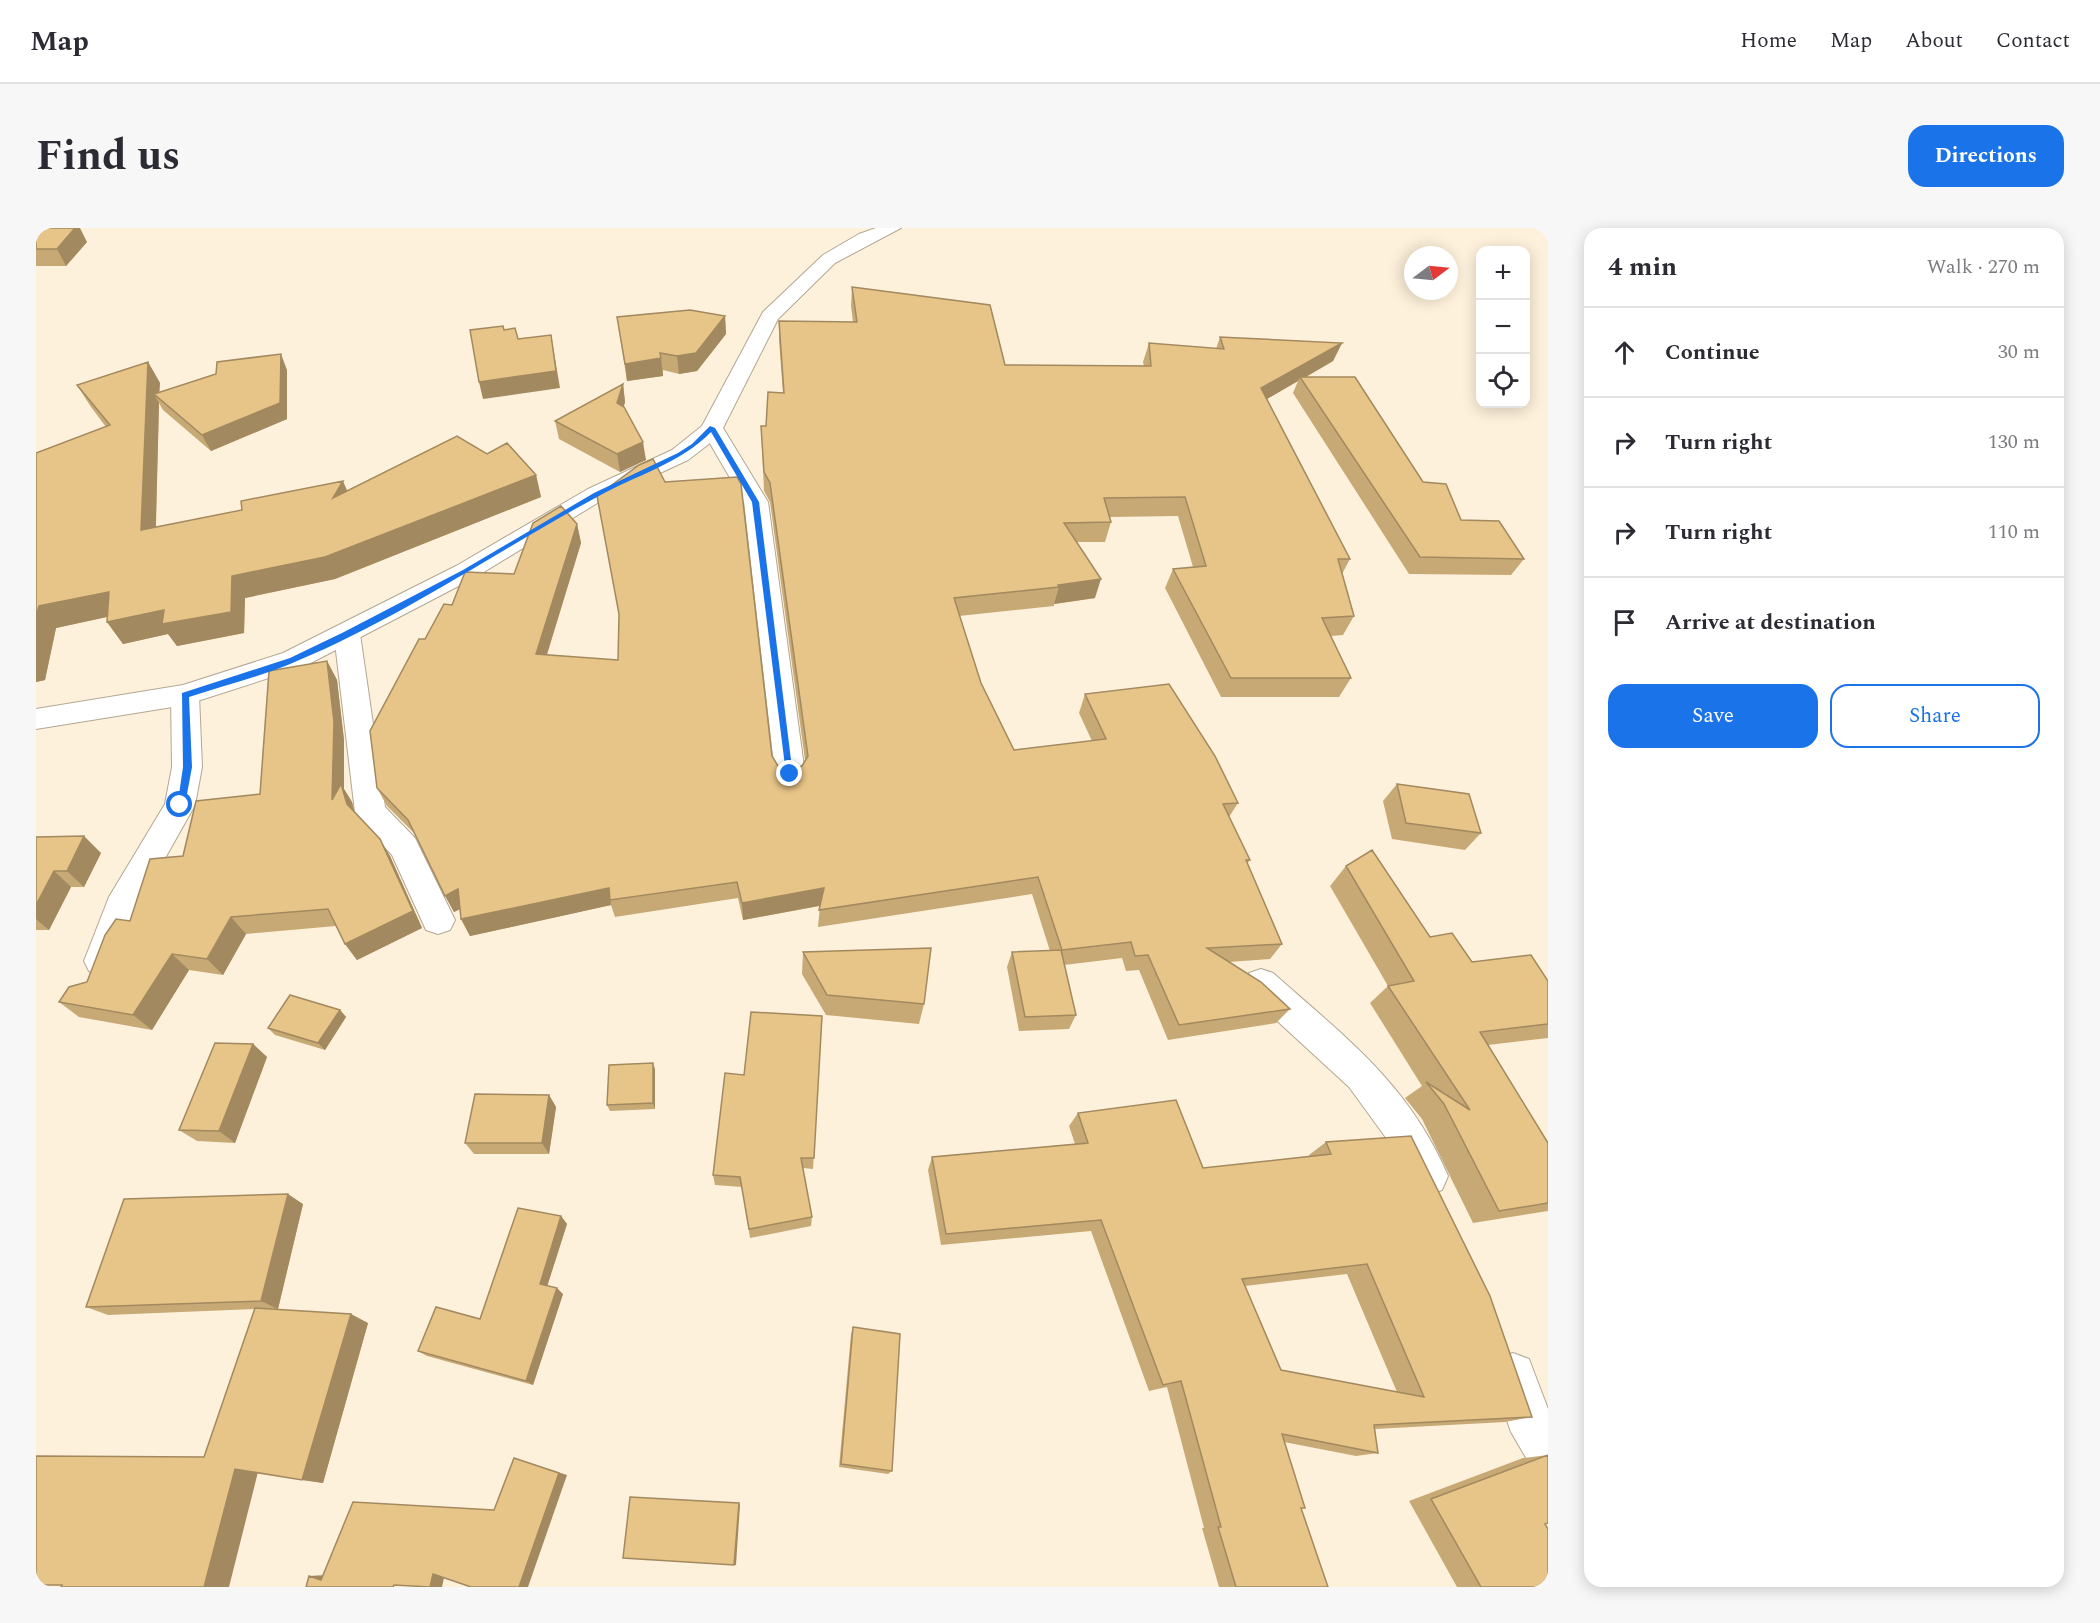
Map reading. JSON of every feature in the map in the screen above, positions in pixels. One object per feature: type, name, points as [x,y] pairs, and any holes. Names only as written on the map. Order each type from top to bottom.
[{"type":"street","points":[[36,719],[185,695],[293,660],[465,572],[596,494],[680,455],[695,445],[712,428],[770,316],[829,259],[865,238],[892,228]]},
{"type":"street","points":[[712,428],[756,502],[790,774]]},
{"type":"street","points":[[347,634],[370,812],[404,847],[438,920]]},
{"type":"street","points":[[92,986],[121,907],[180,805],[188,767],[185,695]]},
{"type":"street","points":[[1261,984],[1362,1075],[1406,1133],[1443,1205]]},
{"type":"street","points":[[1501,1341],[1527,1416],[1548,1452]]},
{"type":"building","points":[[36,228],[75,228],[57,249],[36,249]]},
{"type":"building","points":[[852,287],[990,305],[1005,365],[1151,366],[1149,343],[1224,349],[1220,337],[1342,343],[1261,388],[1350,559],[1338,559],[1354,616],[1322,618],[1351,678],[1231,678],[1173,569],[1206,566],[1185,497],[1104,498],[1111,522],[1064,523],[1101,579],[1058,585],[1059,587],[954,598],[981,683],[1014,750],[1106,739],[1085,694],[1169,684],[1215,756],[1238,803],[1223,804],[1250,860],[1246,860],[1282,944],[1207,948],[1261,982],[1290,1009],[1179,1025],[1148,955],[1135,956],[1131,942],[1062,950],[1038,877],[819,910],[824,888],[742,903],[737,882],[610,900],[609,888],[461,919],[458,889],[445,896],[408,820],[377,788],[370,731],[419,639],[425,639],[444,604],[452,605],[465,572],[514,574],[533,523],[561,506],[577,524],[536,654],[618,660],[619,614],[597,496],[639,465],[653,459],[665,482],[737,477],[741,484],[772,756],[778,766],[791,769],[802,766],[808,756],[770,483],[764,472],[761,426],[766,426],[768,392],[784,393],[779,321],[857,322]]},
{"type":"building","points":[[690,310],[725,316],[696,353],[677,356],[660,353],[661,358],[625,364],[617,317]]},
{"type":"building","points":[[503,326],[504,330],[515,328],[518,339],[551,335],[556,371],[479,382],[470,330]]},
{"type":"building","points":[[281,354],[280,403],[202,435],[154,394],[216,374],[217,362]]},
{"type":"building","points":[[148,362],[141,530],[242,510],[241,501],[343,481],[333,498],[457,436],[487,454],[507,443],[536,475],[325,557],[232,576],[231,612],[162,624],[164,610],[107,622],[109,592],[39,606],[36,617],[36,453],[110,425],[77,385]]},
{"type":"building","points":[[1300,377],[1355,377],[1423,482],[1446,484],[1461,520],[1499,521],[1524,559],[1420,557]]},
{"type":"building","points":[[623,384],[617,403],[624,407],[643,442],[617,454],[555,421]]},
{"type":"building","points":[[327,661],[334,722],[332,800],[341,784],[347,804],[380,839],[413,911],[345,944],[328,909],[231,917],[207,959],[172,954],[133,1015],[59,1002],[69,987],[87,982],[105,935],[116,919],[130,921],[150,859],[183,856],[196,801],[260,794],[269,671]]},
{"type":"building","points":[[1397,784],[1469,794],[1481,833],[1406,823]]},
{"type":"building","points":[[84,836],[67,871],[54,871],[36,905],[36,837]]},
{"type":"building","points":[[1372,850],[1430,937],[1452,933],[1472,962],[1531,955],[1548,981],[1548,1024],[1480,1032],[1548,1143],[1548,1203],[1499,1211],[1444,1104],[1426,1082],[1470,1110],[1388,986],[1414,981],[1346,866]]},
{"type":"building","points":[[931,948],[924,1004],[827,995],[803,952]]},
{"type":"building","points":[[1061,950],[1076,1015],[1025,1017],[1012,952]]},
{"type":"building","points":[[290,995],[340,1010],[318,1043],[268,1028]]},
{"type":"building","points":[[751,1012],[822,1016],[814,1158],[801,1158],[812,1217],[749,1229],[740,1177],[713,1175],[725,1073],[744,1075]]},
{"type":"building","points":[[215,1043],[253,1044],[219,1131],[179,1130]]},
{"type":"building","points":[[653,1063],[653,1103],[607,1105],[609,1065]]},
{"type":"building","points":[[475,1094],[549,1095],[542,1143],[465,1143]]},
{"type":"building","points":[[1176,1100],[1203,1168],[1331,1154],[1326,1142],[1411,1136],[1490,1296],[1532,1417],[1374,1425],[1378,1453],[1282,1434],[1305,1508],[1301,1508],[1328,1587],[1236,1587],[1218,1527],[1221,1527],[1181,1381],[1163,1385],[1101,1220],[946,1234],[932,1157],[1088,1143],[1078,1113]],"holes":[[[1367,1264],[1424,1397],[1281,1370],[1242,1279]]]},
{"type":"building","points":[[288,1194],[261,1301],[86,1307],[124,1199]]},
{"type":"building","points":[[518,1208],[561,1216],[540,1284],[557,1288],[526,1381],[418,1351],[436,1307],[480,1319]]},
{"type":"building","points":[[255,1308],[351,1314],[302,1480],[235,1469],[204,1587],[36,1585],[36,1456],[204,1457]]},
{"type":"building","points":[[853,1327],[900,1334],[892,1471],[841,1464]]},
{"type":"building","points":[[1548,1455],[1548,1523],[1545,1524],[1548,1529],[1548,1587],[1481,1587],[1431,1499]]},
{"type":"building","points":[[514,1458],[559,1473],[519,1587],[471,1587],[433,1574],[430,1587],[394,1585],[393,1587],[306,1587],[309,1576],[321,1580],[353,1502],[494,1510]]},
{"type":"building","points":[[630,1497],[739,1503],[734,1565],[623,1558]]},
{"type":"route","points":[[180,805],[188,767],[185,695],[293,660],[347,634],[465,572],[596,494],[680,455],[695,445],[712,428],[756,502],[790,774]]}]
